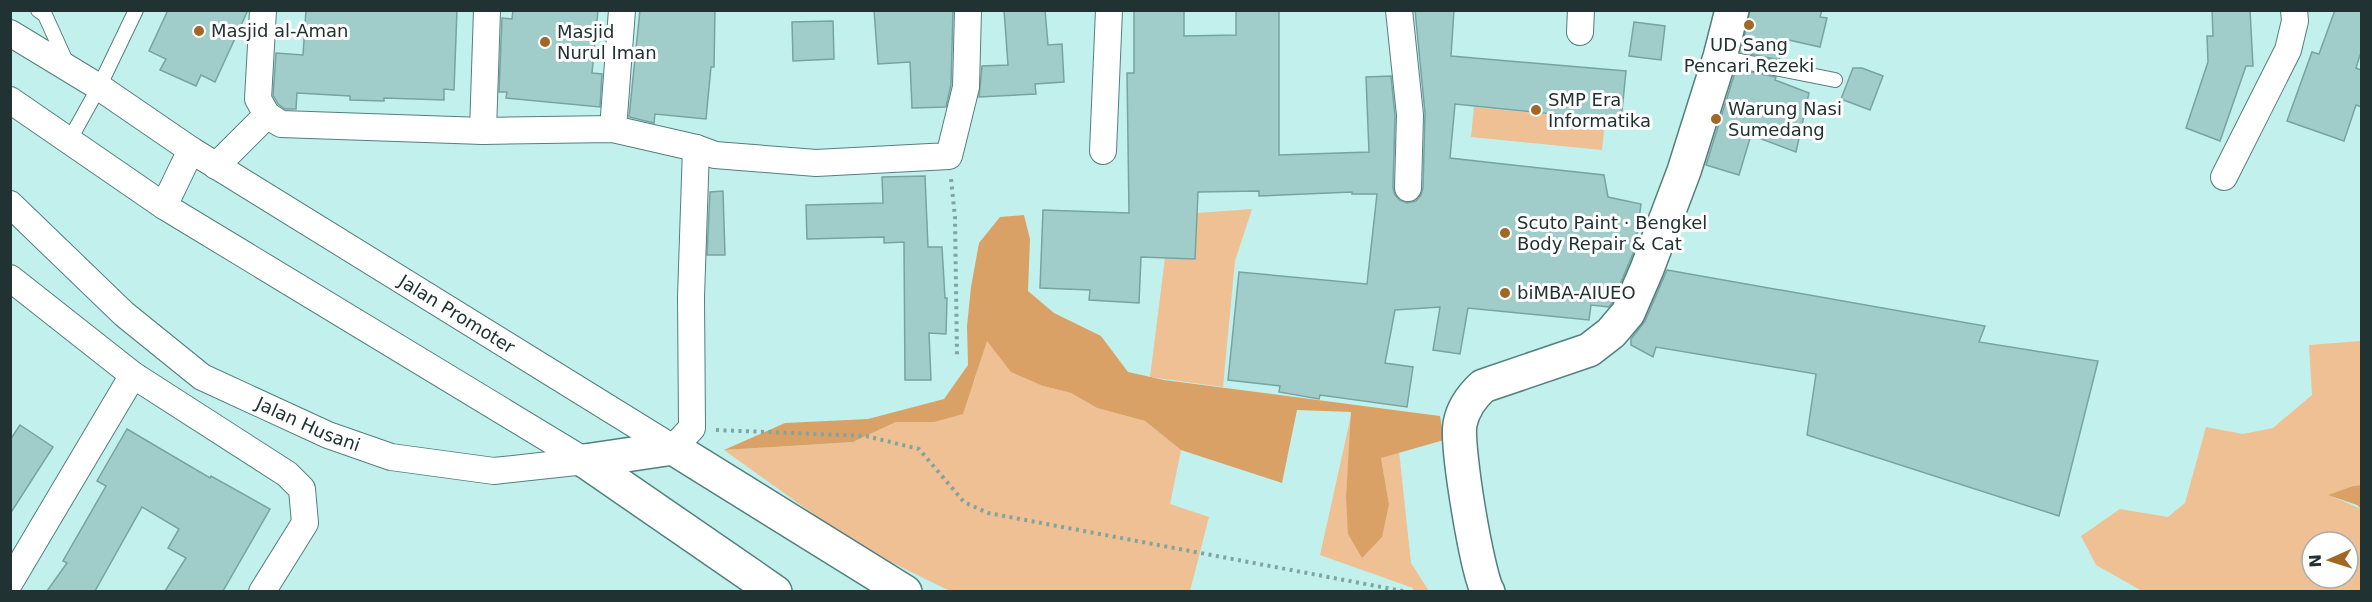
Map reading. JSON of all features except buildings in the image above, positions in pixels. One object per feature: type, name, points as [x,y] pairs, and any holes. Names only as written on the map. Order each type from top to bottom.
[{"type":"street","points":[[263,10],[258,99],[267,115],[281,124],[483,131],[613,129],[696,148],[715,155],[816,163],[949,156],[966,87],[968,10]]},
{"type":"street","points":[[483,131],[487,10]]},
{"type":"street","points":[[613,129],[622,10]]},
{"type":"street","points":[[1102,151],[1109,10]]},
{"type":"street","points":[[1399,10],[1410,115],[1408,188]]},
{"type":"street","points":[[1488,591],[1480,573],[1462,470],[1459,439],[1465,409],[1471,396],[1483,386],[1589,350],[1611,333],[1628,313],[1684,171],[1720,57],[1732,10]]},
{"type":"street","points":[[2224,177],[2288,50],[2295,21],[2294,10]]},
{"type":"street","name":"Jalan Promoter","points":[[10,33],[99,87],[216,166],[683,438],[904,591]]},
{"type":"street","points":[[10,100],[164,206],[585,461],[775,591]]},
{"type":"street","points":[[216,166],[267,115]]},
{"type":"street","points":[[683,438],[696,148]]},
{"type":"street","points":[[164,206],[191,150]]},
{"type":"street","name":"Jalan Husani","points":[[10,204],[124,314],[202,377],[328,435],[391,457],[494,471],[585,461],[683,438]]},
{"type":"street","points":[[10,278],[134,375],[287,474],[302,489],[305,523],[262,591]]},
{"type":"street","points":[[10,582],[134,375]]},
{"type":"lane","points":[[38,10],[45,15],[70,70]]},
{"type":"lane","points":[[69,141],[99,87],[136,10]]},
{"type":"lane","points":[[1720,57],[1835,80]]},
{"type":"path","points":[[949,156],[955,217],[957,355]]},
{"type":"path","points":[[683,438],[866,436],[895,442],[919,449],[964,502],[988,513],[1408,591]]},
{"type":"shaded area","points":[[1474,107],[1605,120],[1602,150],[1471,137]]},
{"type":"shaded area","points":[[1252,209],[1235,261],[1223,387],[1150,377],[1165,258],[1195,259],[1197,213]]},
{"type":"shaded area","points":[[1024,215],[1030,239],[1028,291],[1054,313],[1101,336],[1128,372],[1164,380],[1440,416],[1444,440],[1381,458],[1389,504],[1382,537],[1362,558],[1348,534],[1346,496],[1351,412],[1297,410],[1282,483],[1181,450],[1145,421],[1097,408],[1071,393],[1043,386],[1011,372],[987,341],[963,414],[934,422],[896,422],[853,442],[724,450],[785,423],[868,419],[944,399],[968,365],[967,326],[979,243],[1000,217]]},
{"type":"shaded area","points":[[986,340],[1043,386],[1071,393],[1097,408],[1145,421],[1181,450],[1170,504],[1209,517],[1190,591],[950,591],[858,546],[724,450],[853,442],[896,422],[934,422],[974,382]]},
{"type":"shaded area","points":[[2361,341],[2361,485],[2329,495],[2361,509],[2361,591],[2142,591],[2096,565],[2081,536],[2120,509],[2168,517],[2185,503],[2206,427],[2243,434],[2273,428],[2312,395],[2309,345]]},
{"type":"shaded area","points":[[1352,411],[1346,496],[1389,504],[1381,458],[1396,423],[1411,563],[1429,591],[1413,591],[1413,588],[1320,555]]},
{"type":"shaded area","points":[[2361,485],[2361,509],[2357,505],[2328,495],[2353,486]]},
{"type":"place","name":"UD Sang Pencari Rezeki","points":[[1749,25]]},
{"type":"place","name":"Masjid al-Aman","points":[[199,31]]},
{"type":"place","name":"Masjid Nurul Iman","points":[[545,42]]},
{"type":"place","name":"SMP Era Informatika","points":[[1536,110]]},
{"type":"place","name":"Warung Nasi Sumedang","points":[[1716,119]]},
{"type":"place","name":"Scuto Paint · Bengkel Body Repair & Cat","points":[[1505,233]]},
{"type":"place","name":"biMBA-AIUEO","points":[[1505,293]]}]
